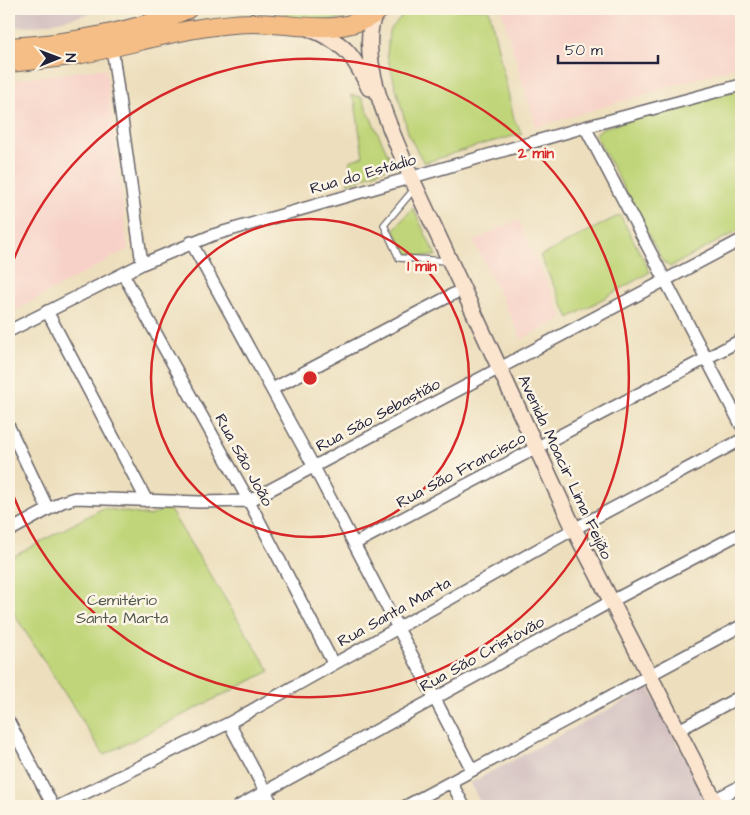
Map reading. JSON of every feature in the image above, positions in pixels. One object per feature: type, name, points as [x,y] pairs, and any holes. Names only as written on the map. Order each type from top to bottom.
[{"type":"main road","points":[[9,48],[55,42],[131,27],[188,9]]},
{"type":"main road","points":[[268,9],[283,24]]},
{"type":"main road","points":[[9,63],[77,55],[208,26],[283,24],[305,27],[333,27],[353,24],[378,12]]},
{"type":"main road","points":[[378,12],[370,27],[368,52],[371,68],[394,136]]},
{"type":"main road","points":[[305,27],[329,36],[343,45],[353,56],[394,136]]},
{"type":"main road","name":"Avenida Moacir Lima Feijão","points":[[394,136],[574,529],[715,803]]},
{"type":"street","points":[[112,47],[142,264]]},
{"type":"street","name":"Rua do Estádio","points":[[9,332],[142,264],[191,242],[414,181],[585,127],[741,85]]},
{"type":"street","points":[[585,127],[741,425]]},
{"type":"street","name":"Rua São Sebastião","points":[[9,532],[48,509],[75,498],[147,501],[249,501],[741,240]]},
{"type":"street","points":[[191,242],[314,467],[472,770]]},
{"type":"street","name":"Rua São João","points":[[123,274],[249,501],[333,663]]},
{"type":"street","points":[[272,389],[463,289]]},
{"type":"street","points":[[47,311],[147,501]]},
{"type":"street","name":"Rua São Francisco","points":[[354,544],[741,340]]},
{"type":"street","points":[[9,427],[48,509]]},
{"type":"street","name":"Rua Santa Marta","points":[[59,806],[228,723],[333,663],[399,629],[574,529],[741,440]]},
{"type":"street","name":"Rua São Cristóvão","points":[[239,806],[610,602],[741,533]]},
{"type":"street","points":[[406,806],[741,626]]},
{"type":"street","points":[[677,731],[741,696]]},
{"type":"street","points":[[9,722],[53,806]]},
{"type":"street","points":[[228,723],[273,806]]},
{"type":"street","points":[[451,782],[464,806]]},
{"type":"street","points":[[715,803],[741,786]]},
{"type":"lane","points":[[414,181],[384,225],[399,258],[450,261]]},
{"type":"shaded area","points":[[9,9],[112,9],[35,26],[9,27]]},
{"type":"shaded area","points":[[501,9],[741,9],[741,65],[536,127]]},
{"type":"shaded area","points":[[106,68],[128,249],[9,314],[9,95],[18,79]]},
{"type":"shaded area","points":[[518,220],[563,318],[522,339],[473,241]]},
{"type":"shaded area","points":[[649,688],[710,806],[482,806],[470,783]]},
{"type":"green space","points":[[277,9],[372,9],[337,20],[311,22],[287,16]]},
{"type":"green space","points":[[408,9],[489,9],[514,119],[522,134],[424,163],[409,136],[387,55],[389,31]]},
{"type":"green space","points":[[735,90],[741,92],[741,229],[670,267],[663,262],[595,134],[603,128]]},
{"type":"green space","points":[[350,95],[361,97],[393,165],[348,184],[350,161],[363,156],[355,102]]},
{"type":"green space","points":[[413,208],[436,256],[407,256],[394,229]]},
{"type":"green space","points":[[620,215],[650,272],[569,318],[540,256]]},
{"type":"green space","name":"Cemitério Santa Marta","points":[[168,507],[270,671],[104,755],[9,606],[9,559],[103,508],[150,516]]}]
